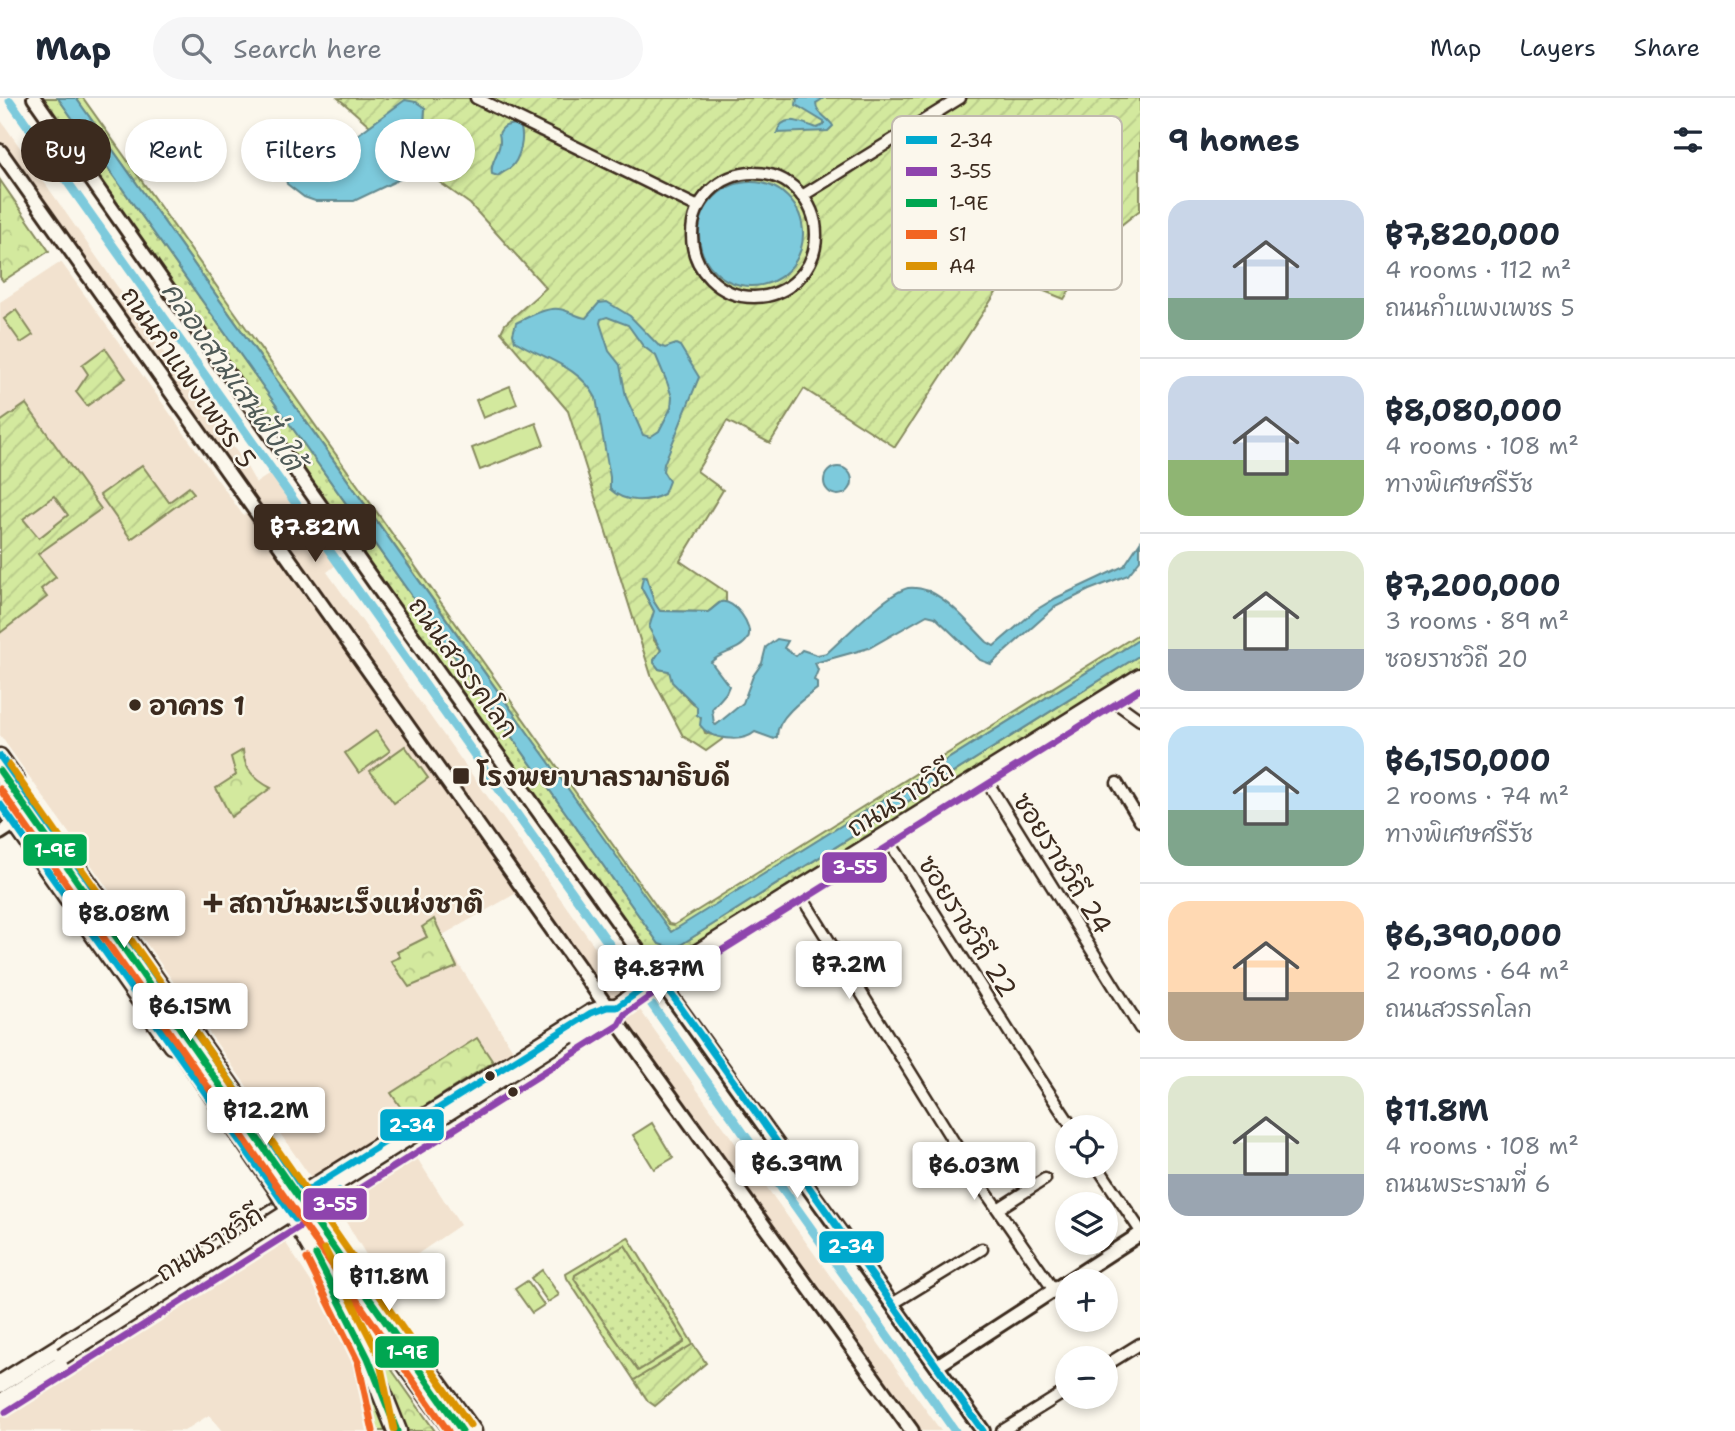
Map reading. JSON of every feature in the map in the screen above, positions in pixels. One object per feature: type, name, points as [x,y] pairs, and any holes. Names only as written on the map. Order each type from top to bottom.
[{"type":"highway","points":[[0,771],[458,1429]]},
{"type":"highway","points":[[0,791],[276,1186],[337,1293],[368,1358],[397,1431]]},
{"type":"highway","points":[[368,1358],[384,1431]]},
{"type":"main road","name":"ถนนราชวิถี","points":[[0,1384],[315,1207],[609,1010],[1140,677]]},
{"type":"main road","points":[[0,756],[474,1431]]},
{"type":"main road","points":[[0,804],[295,1219],[403,1362],[458,1429]]},
{"type":"main road","points":[[134,995],[158,979]]},
{"type":"main road","name":"ถนนราชวิถี","points":[[0,1404],[285,1204],[591,1013],[609,1010]]},
{"type":"main road","points":[[0,1395],[609,1010]]},
{"type":"main road","points":[[190,1025],[218,1111]]},
{"type":"main road","points":[[336,1172],[336,1180],[346,1186]]},
{"type":"street","name":"ถนนสวรรคโลก","points":[[34,98],[656,980],[984,1431]]},
{"type":"street","points":[[476,98],[698,207]]},
{"type":"street","points":[[931,116],[960,98]]},
{"type":"street","points":[[802,196],[892,140]]},
{"type":"street","name":"ถนนกำแพงเพชร 5","points":[[0,151],[609,1010],[912,1431]]},
{"type":"street","points":[[762,173],[782,179],[802,196],[811,210],[816,231],[813,252],[809,262],[788,287],[768,296],[746,297],[725,291],[708,278],[701,269],[691,239],[698,207],[711,189],[740,174],[762,173]]},
{"type":"street","points":[[1108,697],[1140,720]]},
{"type":"street","name":"ซอยราชวิถี 24","points":[[983,775],[1140,1028]]},
{"type":"street","points":[[1117,783],[1140,821]]},
{"type":"street","points":[[0,832],[14,824]]},
{"type":"street","name":"ซอยราชวิถี 22","points":[[886,836],[1064,1115]]},
{"type":"street","points":[[798,891],[925,1096],[1053,1289]]},
{"type":"street","points":[[937,1366],[1140,1232],[1105,1178]]},
{"type":"street","points":[[998,1209],[1045,1179]]},
{"type":"street","points":[[892,1304],[982,1249]]},
{"type":"street","points":[[1118,1358],[1140,1344]]},
{"type":"street","points":[[1002,1431],[1055,1398]]},
{"type":"shaded area","points":[[0,119],[21,149],[21,175],[0,146]]},
{"type":"shaded area","points":[[26,182],[44,182],[171,363],[243,460],[256,483],[270,474],[298,513],[312,503],[326,522],[313,532],[336,565],[327,572],[941,1431],[915,1431],[248,490]]},
{"type":"shaded area","points":[[61,262],[243,515],[247,513],[520,891],[441,936],[515,1053],[312,1179],[0,735],[0,302]]},
{"type":"shaded area","points":[[415,1155],[460,1225],[381,1279],[335,1204]]},
{"type":"shaded area","points":[[282,1237],[344,1333],[373,1431],[222,1431],[209,1415],[184,1431],[0,1431],[0,1415]]},
{"type":"green space","points":[[39,98],[58,98],[73,119],[54,119]]},
{"type":"green space","points":[[76,98],[83,98],[98,119],[91,119]]},
{"type":"green space","points":[[338,98],[1140,98],[1140,210],[1122,224],[1122,116],[892,116],[892,290],[998,290],[895,447],[804,389],[770,443],[727,421],[697,471],[723,490],[680,561],[726,592],[726,602],[719,603],[708,612],[659,611],[647,577],[641,587],[654,611],[653,639],[661,650],[654,660],[659,669],[669,671],[681,691],[697,707],[705,733],[724,738],[706,751],[683,736],[651,675],[568,411],[501,332],[505,324],[546,288],[470,204],[439,182],[475,182],[475,119],[424,119],[425,108],[405,101],[380,119],[375,119],[370,126]]},
{"type":"green space","points":[[111,137],[125,157],[125,167],[111,147]]},
{"type":"green space","points":[[111,173],[659,944],[674,949],[1140,655],[1140,668],[677,960],[663,964],[655,962],[392,599],[98,182],[111,182]]},
{"type":"green space","points":[[0,180],[49,251],[3,281],[0,277]]},
{"type":"green space","points":[[136,182],[143,182],[669,924],[674,925],[1140,633],[1140,639],[672,932]]},
{"type":"green space","points":[[1042,290],[1070,290],[1064,299]]},
{"type":"green space","points":[[16,310],[33,335],[21,343],[4,319]]},
{"type":"green space","points":[[105,348],[126,378],[87,406],[76,392],[88,374],[82,365]]},
{"type":"green space","points":[[510,386],[517,404],[483,418],[476,400]]},
{"type":"green space","points":[[26,404],[101,509],[38,554],[56,577],[41,589],[47,597],[0,633],[0,422]],"holes":[[[54,496],[68,515],[39,538],[23,519]]]},
{"type":"green space","points":[[536,423],[544,445],[480,470],[472,448]]},
{"type":"green space","points":[[142,465],[169,502],[189,487],[194,493],[131,539],[100,495]]},
{"type":"green space","points":[[376,731],[390,751],[359,773],[345,753]]},
{"type":"green space","points":[[405,746],[428,778],[394,803],[370,771]]},
{"type":"green space","points":[[243,750],[245,763],[251,773],[271,788],[231,817],[216,788],[236,775],[231,757]]},
{"type":"green space","points":[[434,919],[457,967],[409,987],[391,961],[400,957],[397,952],[427,937],[422,927]]},
{"type":"green space","points":[[477,1038],[493,1062],[407,1117],[391,1093]]},
{"type":"green space","points":[[652,1123],[673,1158],[654,1169],[633,1135]]},
{"type":"green space","points":[[628,1237],[693,1344],[634,1380],[566,1274]],"holes":[[[625,1245],[684,1343],[638,1371],[574,1279],[575,1275]]]},
{"type":"green space","points":[[625,1245],[684,1339],[684,1342],[638,1371],[574,1279],[575,1275]]},
{"type":"green space","points":[[542,1270],[559,1295],[548,1302],[531,1278]]},
{"type":"green space","points":[[527,1281],[544,1305],[532,1313],[515,1289]]},
{"type":"green space","points":[[358,1322],[435,1431],[374,1431],[347,1329]]},
{"type":"green space","points":[[693,1344],[706,1363],[655,1406],[648,1401],[634,1380]]},
{"type":"water","points":[[58,98],[76,98],[91,119],[73,119]]},
{"type":"water","points":[[797,98],[824,98],[816,103],[817,107],[833,126],[828,131],[777,133],[783,123],[788,121],[817,128],[824,125],[824,122],[796,105]]},
{"type":"water","points":[[405,100],[416,102],[425,108],[424,119],[379,119]]},
{"type":"water","points":[[375,122],[375,182],[394,182],[354,201],[315,201],[304,197],[287,184],[361,182],[361,132]]},
{"type":"water","points":[[519,124],[522,141],[516,160],[498,176],[492,174],[502,128]]},
{"type":"water","points":[[111,147],[125,167],[125,182],[136,182],[671,932],[1140,639],[1140,655],[674,949],[659,944],[111,173]]},
{"type":"water","points":[[751,182],[771,186],[788,197],[799,214],[803,234],[799,254],[788,271],[771,282],[751,286],[731,282],[714,271],[703,254],[699,234],[703,214],[714,197],[731,186]]},
{"type":"water","points":[[607,302],[630,316],[658,345],[665,348],[676,344],[680,346],[699,377],[664,464],[663,471],[669,481],[664,494],[650,499],[629,499],[610,489],[596,398],[589,387],[570,370],[515,341],[513,334],[516,323],[537,313],[559,309],[586,318],[599,303]],"holes":[[[607,317],[628,325],[643,346],[656,356],[672,397],[671,408],[659,431],[650,437],[643,435],[626,397],[620,365],[609,351],[600,323],[601,319]]]},
{"type":"water","points":[[838,467],[848,471],[852,481],[848,491],[838,495],[828,491],[824,481],[828,471]]},
{"type":"water","points":[[1140,542],[1140,560],[1128,575],[1055,607],[991,664],[980,660],[935,617],[927,615],[869,648],[815,663],[818,670],[814,680],[817,682],[817,689],[786,716],[774,739],[755,732],[735,739],[718,737],[700,725],[701,718],[697,715],[697,707],[672,682],[669,671],[659,669],[654,663],[661,650],[649,628],[654,611],[641,587],[643,577],[646,576],[654,602],[660,611],[708,612],[721,602],[726,602],[737,609],[746,621],[749,633],[745,642],[711,662],[729,686],[712,709],[716,725],[743,703],[753,676],[762,663],[766,647],[777,639],[788,641],[784,648],[796,656],[802,650],[817,655],[827,653],[889,598],[913,588],[929,591],[945,601],[994,646],[1036,610],[1124,566]]},
{"type":"waterway","name":"คลองสามเสนฝั่งใต้","points":[[10,101],[955,1431]]},
{"type":"transit line","name":"3-55","points":[[6,1412],[619,1025],[625,1014],[665,986],[1140,689]]},
{"type":"transit line","name":"2-34","points":[[0,756],[305,1192],[591,1013],[607,1007],[617,1007],[659,977]]},
{"type":"transit line","name":"A4","points":[[9,765],[470,1425]]},
{"type":"transit line","name":"1-9E","points":[[0,771],[462,1431]]},
{"type":"transit line","name":"S1","points":[[0,789],[448,1431]]},
{"type":"transit line","name":"2-34","points":[[0,804],[295,1219],[339,1191]]},
{"type":"transit line","name":"2-34","points":[[659,977],[983,1431]]},
{"type":"transit line","name":"A4","points":[[325,1249],[378,1354],[394,1429]]},
{"type":"transit line","name":"1-9E","points":[[316,1255],[368,1358],[397,1431]]},
{"type":"transit line","name":"S1","points":[[307,1259],[358,1362],[373,1431]]},
{"type":"place","name":"อาคาร 1","points":[[135,705]]},
{"type":"place","name":"โรงพยาบาลรามาธิบดี","points":[[461,776]]},
{"type":"place","name":"สถาบันมะเร็งแห่งชาติ","points":[[213,903]]}]
